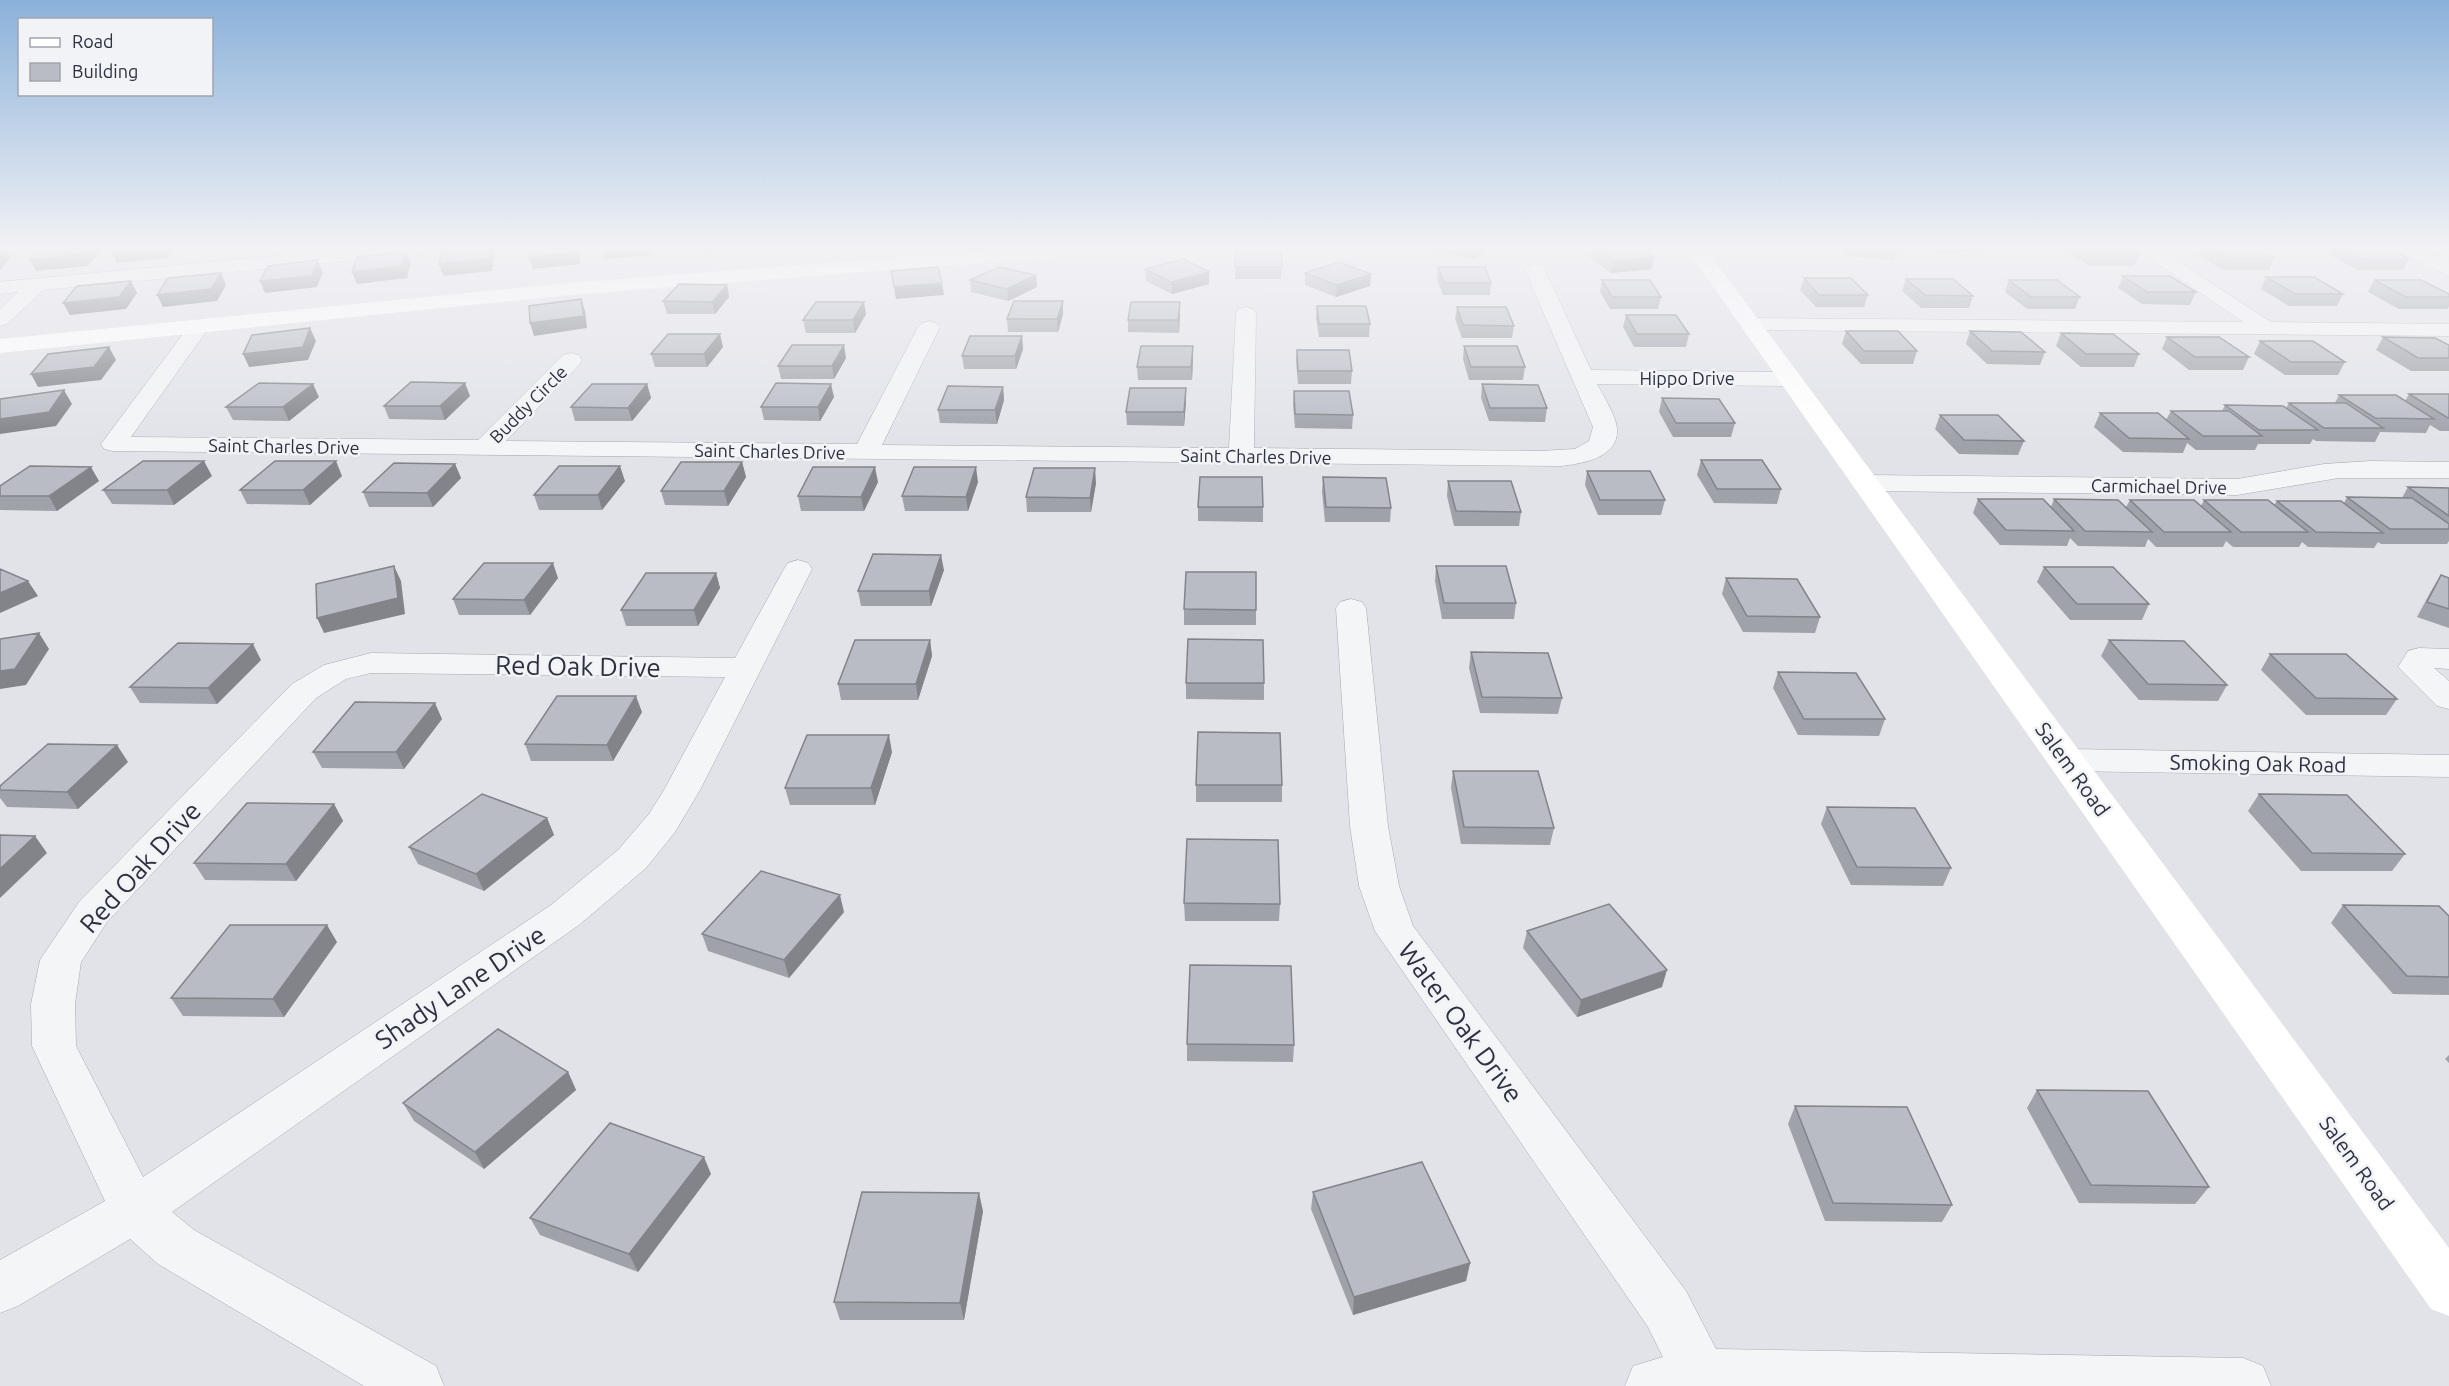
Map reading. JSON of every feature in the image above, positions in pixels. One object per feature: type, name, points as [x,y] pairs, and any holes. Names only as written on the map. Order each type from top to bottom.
[{"type":"main road","points":[[0,346],[332,313]]},
{"type":"main road","name":"Salem Road","points":[[1742,313],[2449,1291]]},
{"type":"street","points":[[1241,456],[1246,313]]},
{"type":"street","points":[[1555,313],[1584,377]]},
{"type":"street","points":[[2243,313],[2266,328]]},
{"type":"street","points":[[1750,324],[2449,330]]},
{"type":"street","name":"Saint Charles Drive","points":[[199,326],[113,444],[1539,459],[1572,457],[1601,446],[1605,437],[1605,427],[1584,377]]},
{"type":"street","points":[[866,452],[929,327]]},
{"type":"street","name":"Buddy Circle","points":[[484,448],[571,360]]},
{"type":"street","name":"Hippo Drive","points":[[1584,377],[1790,379]]},
{"type":"street","name":"Carmichael Drive","points":[[1866,483],[2237,487],[2268,484],[2334,471],[2449,470]]},
{"type":"street","name":"Shady Lane Drive","points":[[0,1288],[134,1210],[566,915],[632,859],[662,823],[677,798],[798,569]]},
{"type":"street","name":"Water Oak Drive","points":[[1351,608],[1369,826],[1379,886],[1395,931],[1667,1310],[1688,1383]]},
{"type":"street","points":[[2449,659],[2419,658],[2414,667],[2449,699]]},
{"type":"street","name":"Red Oak Drive","points":[[416,1386],[176,1247],[134,1210],[54,1046],[53,1004],[61,960],[93,912],[304,691],[334,672],[371,663],[745,668]]},
{"type":"street","name":"Smoking Oak Road","points":[[2067,760],[2449,766]]},
{"type":"street","points":[[1688,1383],[1759,1376],[2243,1386]]},
{"type":"building","points":[[529,313],[583,313],[584,316],[530,323]]},
{"type":"building","points":[[808,313],[857,313],[853,320],[803,320]]},
{"type":"building","points":[[1009,313],[1059,313],[1057,319],[1007,319]]},
{"type":"building","points":[[1129,313],[1179,313],[1178,320],[1128,320]]},
{"type":"building","points":[[1318,313],[1367,313],[1370,324],[1319,324]]},
{"type":"building","points":[[1459,313],[1508,313],[1514,326],[1463,325]]},
{"type":"building","points":[[1626,315],[1676,315],[1689,334],[1637,334]]},
{"type":"building","points":[[310,328],[303,347],[243,354],[252,335]]},
{"type":"building","points":[[1846,331],[1898,331],[1917,351],[1864,351]]},
{"type":"building","points":[[1970,331],[2021,332],[2045,352],[1992,351]]},
{"type":"building","points":[[2061,333],[2113,334],[2139,354],[2086,354]]},
{"type":"building","points":[[668,334],[720,334],[704,354],[651,354]]},
{"type":"building","points":[[970,336],[1022,336],[1015,356],[962,356]]},
{"type":"building","points":[[2167,337],[2219,337],[2249,357],[2195,357]]},
{"type":"building","points":[[2383,337],[2435,338],[2449,345],[2449,358],[2418,358]]},
{"type":"building","points":[[2260,341],[2313,341],[2345,362],[2291,362]]},
{"type":"building","points":[[792,345],[844,345],[832,366],[778,366]]},
{"type":"building","points":[[1141,346],[1193,346],[1191,367],[1137,367]]},
{"type":"building","points":[[1464,346],[1517,346],[1525,367],[1471,367]]},
{"type":"building","points":[[109,347],[94,367],[31,374],[48,354]]},
{"type":"building","points":[[1297,350],[1349,350],[1352,371],[1298,371]]},
{"type":"building","points":[[411,382],[465,383],[440,406],[384,406]]},
{"type":"building","points":[[259,383],[313,384],[283,407],[226,407]]},
{"type":"building","points":[[776,383],[831,384],[818,407],[761,407]]},
{"type":"building","points":[[592,384],[647,384],[628,408],[571,407]]},
{"type":"building","points":[[1482,384],[1538,385],[1547,408],[1490,408]]},
{"type":"building","points":[[948,386],[1003,387],[995,410],[938,410]]},
{"type":"building","points":[[1130,388],[1186,388],[1184,412],[1126,412]]},
{"type":"building","points":[[64,390],[49,412],[0,419],[0,399]]},
{"type":"building","points":[[1294,391],[1349,391],[1353,415],[1295,414]]},
{"type":"building","points":[[2409,394],[2449,394],[2449,418],[2448,418]]},
{"type":"building","points":[[2339,395],[2396,395],[2434,419],[2375,418]]},
{"type":"building","points":[[1662,398],[1719,399],[1735,423],[1676,423]]},
{"type":"building","points":[[2289,403],[2346,403],[2383,428],[2324,428]]},
{"type":"building","points":[[2225,405],[2283,406],[2318,430],[2259,430]]},
{"type":"building","points":[[2171,411],[2229,411],[2262,436],[2203,436]]},
{"type":"building","points":[[2100,413],[2158,413],[2189,439],[2129,438]]},
{"type":"building","points":[[1940,415],[1998,415],[2024,441],[1964,440]]},
{"type":"building","points":[[1701,460],[1762,460],[1781,489],[1717,489]]},
{"type":"building","points":[[143,461],[204,461],[167,490],[103,490]]},
{"type":"building","points":[[275,461],[336,461],[303,490],[240,490]]},
{"type":"building","points":[[681,462],[742,462],[724,491],[661,491]]},
{"type":"building","points":[[394,463],[455,464],[427,493],[363,492]]},
{"type":"building","points":[[30,466],[91,467],[49,496],[0,496],[0,486]]},
{"type":"building","points":[[559,466],[620,466],[598,495],[534,495]]},
{"type":"building","points":[[813,467],[875,467],[861,497],[798,496]]},
{"type":"building","points":[[914,467],[976,467],[966,497],[902,496]]},
{"type":"building","points":[[1034,468],[1095,468],[1090,498],[1026,497]]},
{"type":"building","points":[[1587,471],[1650,471],[1665,500],[1600,500]]},
{"type":"building","points":[[1200,477],[1262,477],[1263,507],[1198,507]]},
{"type":"building","points":[[1323,477],[1386,478],[1391,508],[1326,507]]},
{"type":"building","points":[[1448,481],[1511,481],[1521,512],[1456,511]]},
{"type":"building","points":[[2408,487],[2449,488],[2449,516]]},
{"type":"building","points":[[2347,497],[2412,498],[2449,524],[2449,529],[2390,529]]},
{"type":"building","points":[[1978,499],[2043,499],[2074,531],[2006,530]]},
{"type":"building","points":[[2054,499],[2118,500],[2152,532],[2085,531]]},
{"type":"building","points":[[2130,500],[2194,500],[2231,532],[2164,532]]},
{"type":"building","points":[[2204,500],[2268,500],[2308,532],[2241,532]]},
{"type":"building","points":[[2277,501],[2341,501],[2383,533],[2316,532]]},
{"type":"building","points":[[873,554],[941,555],[929,591],[858,591]]},
{"type":"building","points":[[484,563],[553,563],[524,600],[453,599]]},
{"type":"building","points":[[394,566],[398,598],[317,618],[316,584]]},
{"type":"building","points":[[1436,566],[1506,566],[1516,603],[1444,603]]},
{"type":"building","points":[[2044,567],[2113,567],[2149,604],[2077,604]]},
{"type":"building","points":[[0,569],[28,581],[0,593]]},
{"type":"building","points":[[1186,572],[1256,572],[1256,610],[1184,609]]},
{"type":"building","points":[[646,573],[716,573],[694,610],[621,610]]},
{"type":"building","points":[[2441,575],[2449,578],[2449,609],[2427,602]]},
{"type":"building","points":[[1726,578],[1797,579],[1820,617],[1747,616]]},
{"type":"building","points":[[39,633],[15,669],[0,671],[0,639]]},
{"type":"building","points":[[1188,639],[1263,640],[1264,683],[1186,683]]},
{"type":"building","points":[[855,640],[930,640],[916,684],[838,684]]},
{"type":"building","points":[[2109,640],[2184,641],[2227,685],[2148,684]]},
{"type":"building","points":[[178,643],[253,644],[208,688],[130,687]]},
{"type":"building","points":[[1471,652],[1548,653],[1562,698],[1482,697]]},
{"type":"building","points":[[2270,654],[2346,654],[2397,699],[2316,698]]},
{"type":"building","points":[[1778,672],[1856,673],[1885,719],[1804,719]]},
{"type":"building","points":[[557,696],[636,696],[607,745],[525,744]]},
{"type":"building","points":[[355,702],[435,703],[396,752],[313,752]]},
{"type":"building","points":[[1198,732],[1280,733],[1282,785],[1196,785]]},
{"type":"building","points":[[807,735],[889,735],[871,788],[785,788]]},
{"type":"building","points":[[48,744],[117,745],[67,792],[0,790],[0,786]]},
{"type":"building","points":[[1453,771],[1538,771],[1554,828],[1464,827]]},
{"type":"building","points":[[482,794],[547,818],[476,874],[409,847]]},
{"type":"building","points":[[2259,794],[2347,795],[2405,854],[2312,853]]},
{"type":"building","points":[[247,803],[334,804],[286,864],[194,863]]},
{"type":"building","points":[[1827,807],[1915,808],[1951,868],[1857,867]]},
{"type":"building","points":[[0,835],[35,836],[0,869]]},
{"type":"building","points":[[1187,839],[1278,840],[1280,904],[1184,903]]},
{"type":"building","points":[[761,871],[840,895],[784,960],[702,934]]},
{"type":"building","points":[[1609,904],[1667,970],[1581,1000],[1527,931]]},
{"type":"building","points":[[2343,905],[2439,906],[2449,916],[2449,977],[2407,976]]},
{"type":"building","points":[[230,925],[327,925],[273,999],[171,998]]},
{"type":"building","points":[[1190,965],[1291,966],[1294,1045],[1187,1044]]},
{"type":"building","points":[[498,1029],[568,1072],[475,1152],[403,1103]]},
{"type":"building","points":[[2037,1090],[2148,1091],[2209,1187],[2091,1185]]},
{"type":"building","points":[[1795,1106],[1907,1107],[1952,1205],[1833,1203]]},
{"type":"building","points":[[610,1123],[704,1157],[629,1254],[530,1218]]},
{"type":"building","points":[[1422,1162],[1470,1263],[1354,1297],[1313,1192]]},
{"type":"building","points":[[862,1192],[979,1193],[960,1303],[834,1302]]}]
